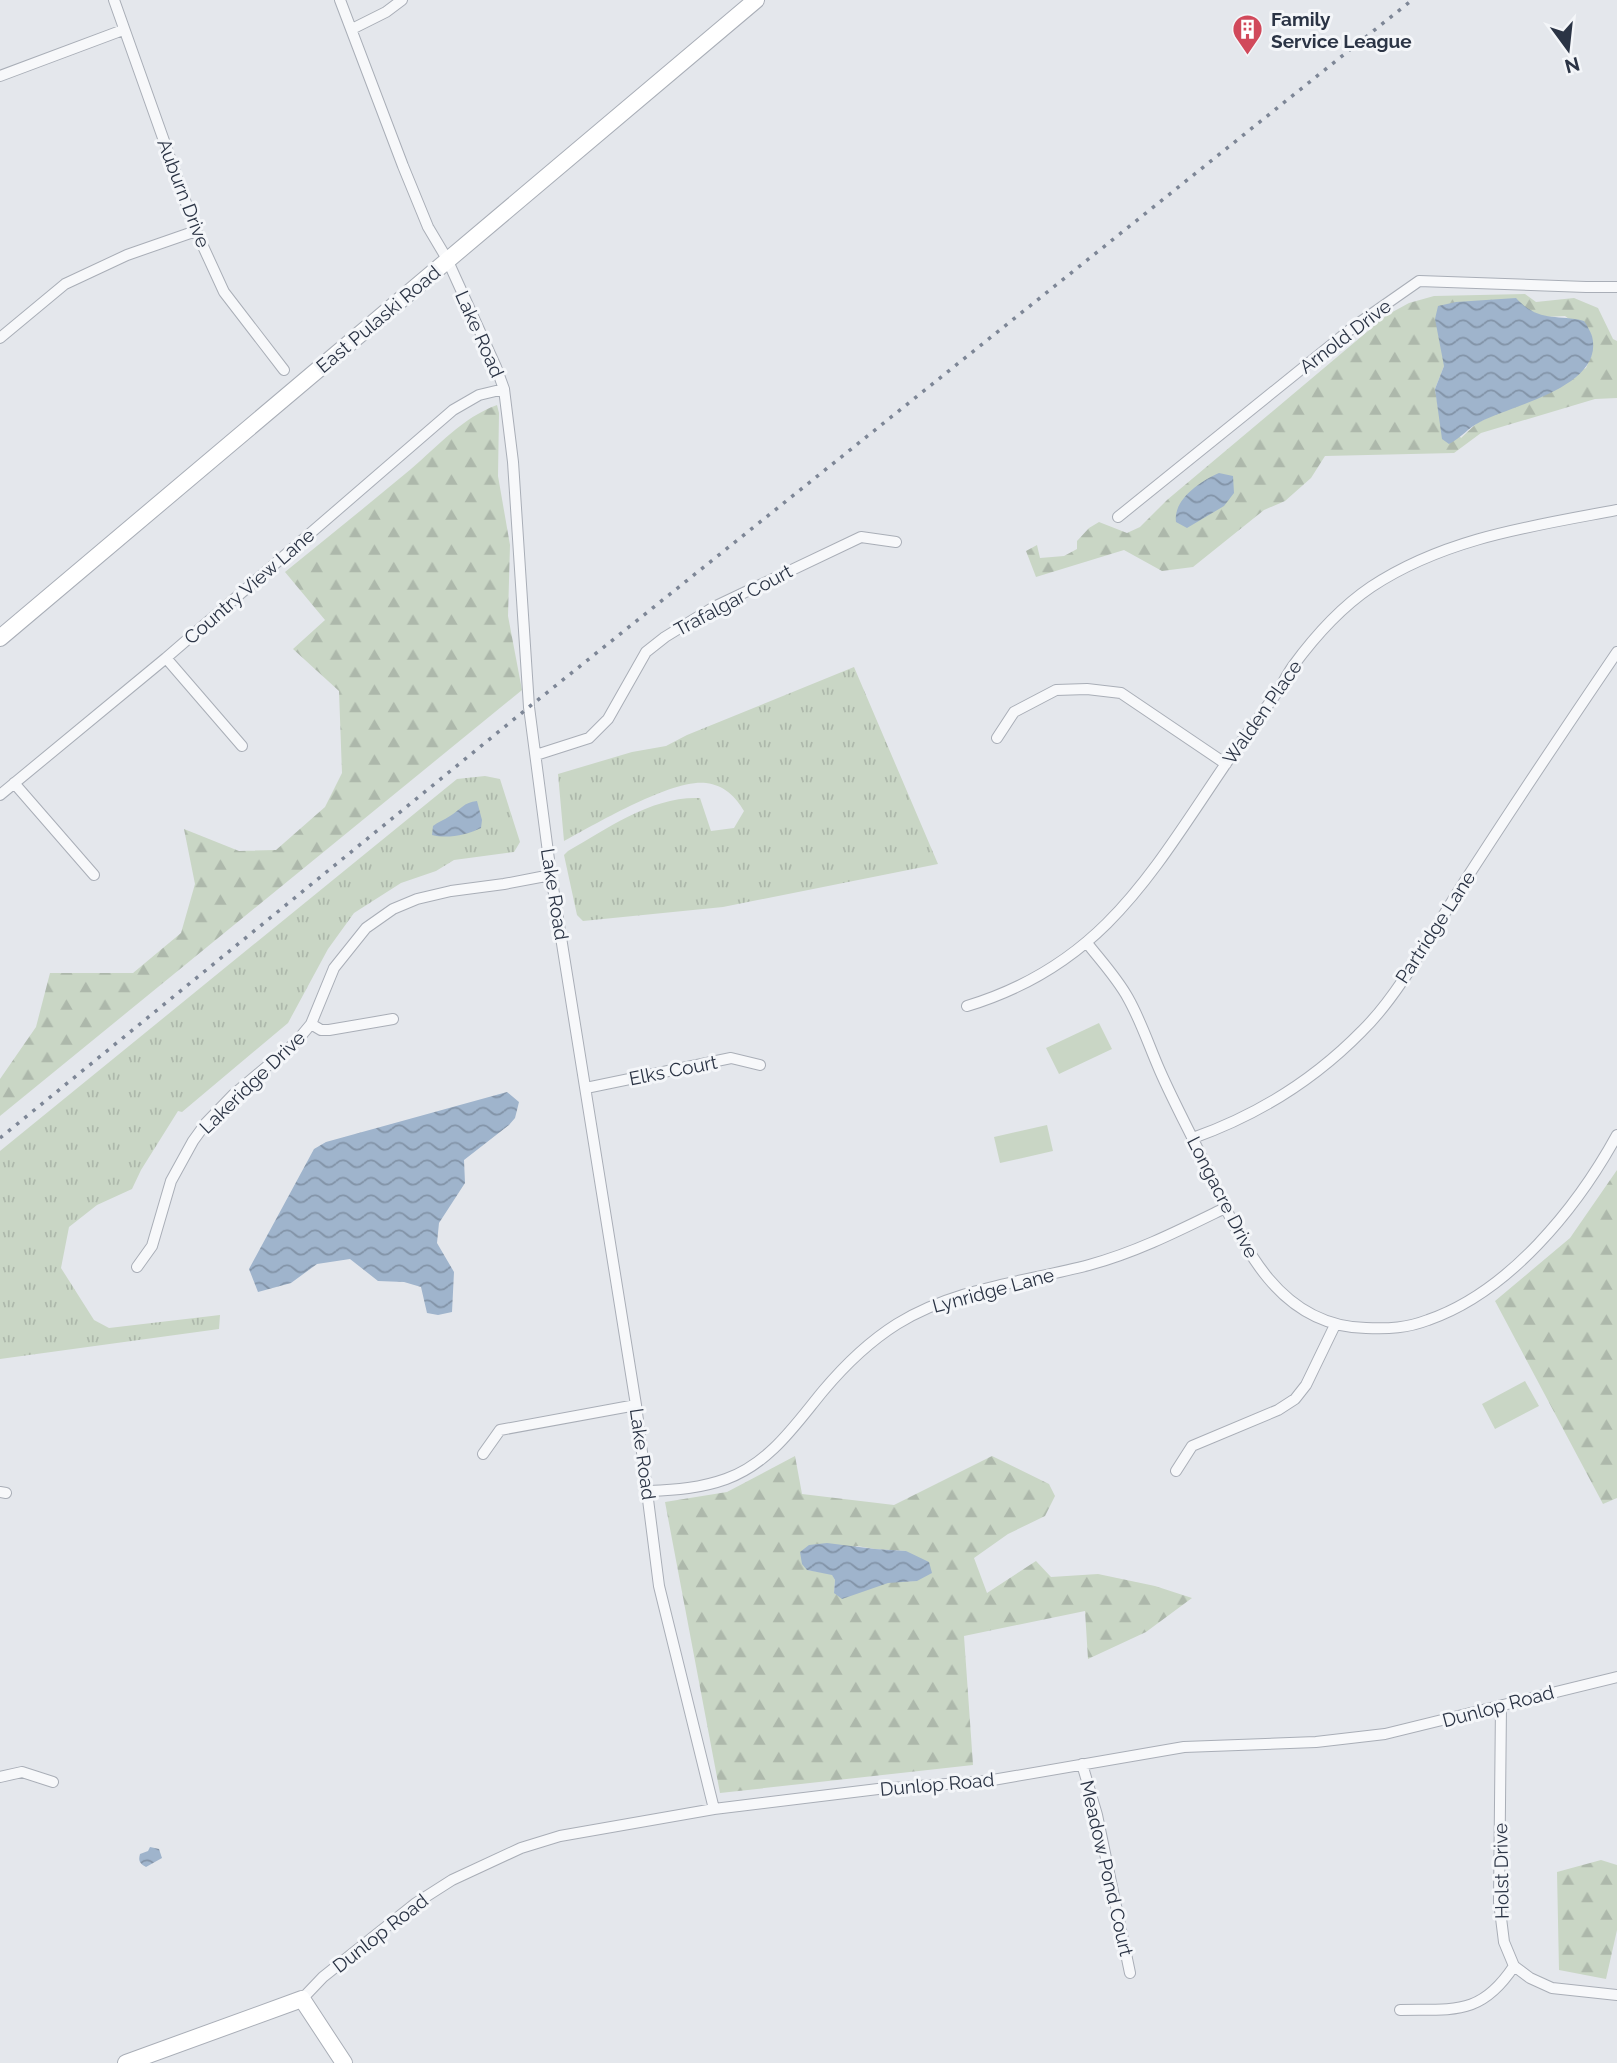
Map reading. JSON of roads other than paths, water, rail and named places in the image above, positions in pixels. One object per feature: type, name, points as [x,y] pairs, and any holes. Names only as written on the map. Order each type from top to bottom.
[{"type":"main road","name":"East Pulaski Road","points":[[0,638],[756,0]]},
{"type":"main road","points":[[126,2063],[302,1998],[344,2063]]},
{"type":"street","name":"Auburn Drive","points":[[114,0],[196,231],[224,292],[284,370]]},
{"type":"street","name":"Lake Road","points":[[340,0],[428,227],[447,259],[504,388],[513,462],[527,685],[551,874],[636,1405],[659,1586],[714,1809]]},
{"type":"street","points":[[352,29],[386,12],[402,0]]},
{"type":"street","points":[[0,76],[123,30]]},
{"type":"street","points":[[0,338],[65,284],[127,255],[196,231]]},
{"type":"street","name":"Arnold Drive","points":[[1118,517],[1356,325],[1419,281],[1586,288],[1617,286]]},
{"type":"street","name":"Country View Lane","points":[[0,795],[166,658],[453,410],[479,395],[504,388]]},
{"type":"street","name":"Walden Place","points":[[967,1006],[996,998],[1034,980],[1087,943],[1112,920],[1207,795],[1276,695],[1292,667],[1330,621],[1371,587],[1420,560],[1479,537],[1532,524],[1617,510]]},
{"type":"street","name":"Trafalgar Court","points":[[536,755],[589,738],[608,719],[646,652],[665,636],[705,613],[861,537],[896,542]]},
{"type":"street","name":"Partridge Lane","points":[[1193,1138],[1234,1124],[1302,1083],[1364,1030],[1399,985],[1527,783],[1617,652]]},
{"type":"street","points":[[166,658],[242,746]]},
{"type":"street","points":[[997,738],[1014,712],[1056,690],[1098,690],[1121,693],[1226,764]]},
{"type":"street","points":[[14,783],[94,875]]},
{"type":"street","name":"Lakeridge Drive","points":[[137,1267],[152,1246],[172,1181],[206,1123],[234,1094],[296,1042],[311,1024],[334,968],[366,928],[393,909],[417,899],[551,874]]},
{"type":"street","name":"Longacre Drive","points":[[1087,943],[1128,998],[1243,1243],[1262,1272],[1280,1292],[1300,1308],[1335,1325],[1393,1329],[1414,1326],[1460,1307],[1481,1294],[1550,1231],[1617,1135]]},
{"type":"street","points":[[311,1024],[321,1030],[329,1030],[393,1019]]},
{"type":"street","name":"Elks Court","points":[[586,1088],[732,1058],[760,1065]]},
{"type":"street","name":"Lynridge Lane","points":[[649,1491],[695,1488],[729,1478],[763,1458],[788,1436],[824,1389],[861,1352],[894,1325],[922,1309],[962,1294],[1091,1264],[1140,1249],[1225,1208]]},
{"type":"street","points":[[1176,1471],[1192,1446],[1278,1410],[1295,1399],[1306,1385],[1335,1325]]},
{"type":"street","points":[[484,1454],[500,1430],[636,1405]]},
{"type":"street","name":"Dunlop Road","points":[[302,1998],[323,1977],[416,1903],[452,1880],[521,1849],[560,1836],[714,1809],[878,1789],[987,1781],[1184,1747],[1316,1742],[1385,1734],[1617,1677]]},
{"type":"street","name":"Holst Drive","points":[[1501,1705],[1500,1924],[1514,1966]]},
{"type":"street","name":"Meadow Pond Court","points":[[1082,1764],[1097,1815],[1130,1973]]},
{"type":"street","points":[[0,1777],[22,1772],[53,1782]]},
{"type":"street","points":[[1400,2010],[1454,2009],[1475,2004],[1503,1983],[1514,1966],[1530,1978],[1552,1988],[1617,1995]]},
{"type":"water","points":[[1516,298],[1524,306],[1540,314],[1584,321],[1592,336],[1592,354],[1584,369],[1571,381],[1553,392],[1480,422],[1449,444],[1442,439],[1435,389],[1444,366],[1435,319],[1438,306],[1456,302]]},
{"type":"water","points":[[1219,473],[1233,476],[1234,493],[1224,506],[1187,528],[1176,522],[1176,514],[1184,498],[1204,481]]},
{"type":"water","points":[[477,801],[482,820],[481,828],[457,836],[432,835],[433,826],[465,805]]},
{"type":"water","points":[[507,1092],[519,1102],[515,1118],[464,1160],[465,1183],[439,1223],[437,1243],[454,1272],[452,1312],[438,1315],[427,1313],[421,1287],[404,1282],[378,1281],[350,1259],[317,1264],[291,1283],[258,1292],[249,1269],[314,1149],[326,1142]]},
{"type":"water","points":[[827,1543],[906,1551],[929,1562],[932,1573],[917,1581],[888,1583],[842,1599],[834,1593],[835,1580],[832,1575],[807,1570],[802,1564],[800,1552],[809,1545]]},
{"type":"water","points":[[150,1847],[159,1849],[162,1858],[146,1867],[140,1862],[139,1856]]},
{"type":"railway","points":[[0,1138],[529,707],[1412,0]]},
{"type":"place","name":"Family Service League","points":[[1248,57]]}]
